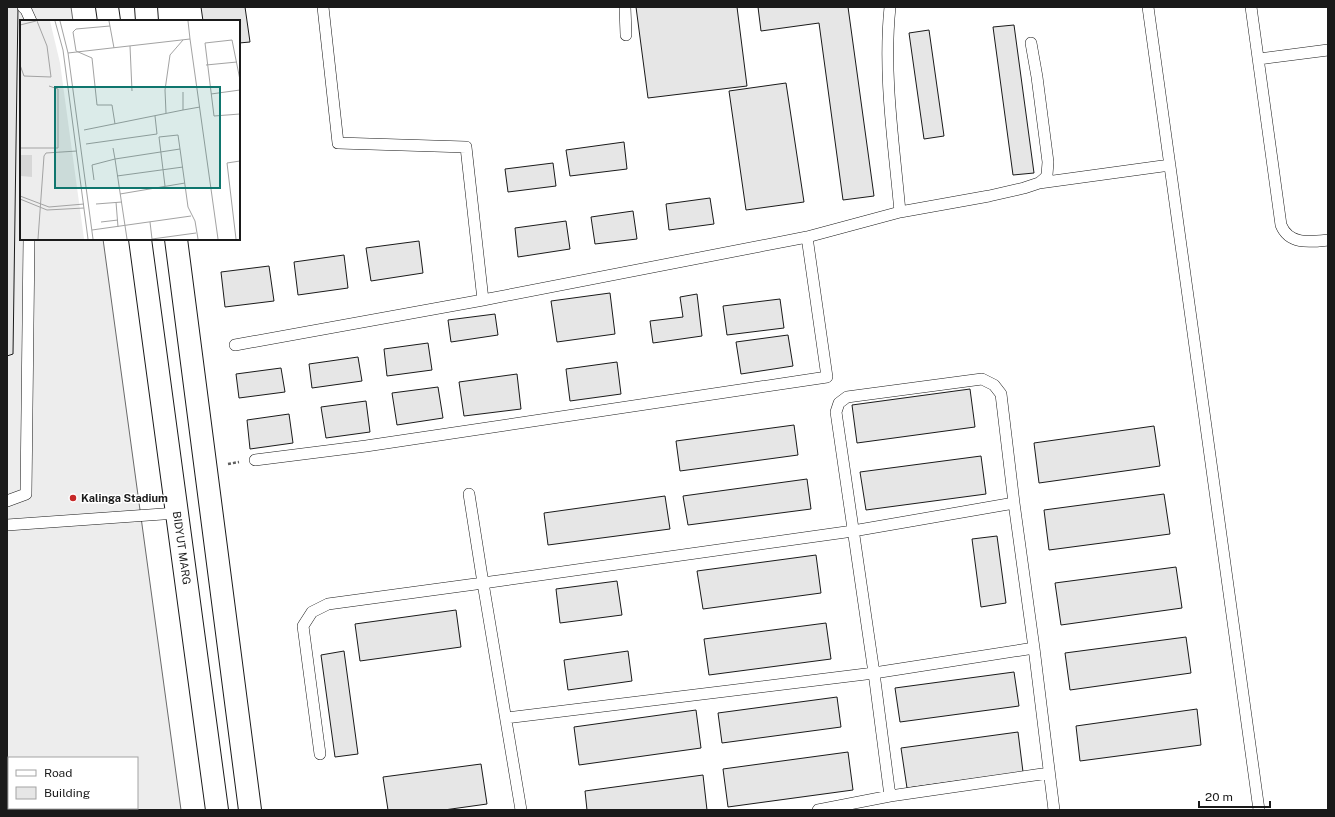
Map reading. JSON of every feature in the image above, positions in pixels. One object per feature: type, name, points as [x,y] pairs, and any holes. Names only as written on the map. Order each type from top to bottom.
[{"type":"main road","points":[[107,7],[109,20]]},
{"type":"main road","points":[[146,7],[147,20]]},
{"type":"main road","name":"BIDYUT MARG","points":[[140,240],[216,810]]},
{"type":"main road","points":[[176,240],[250,810]]},
{"type":"lane","points":[[23,7],[31,20]]},
{"type":"lane","points":[[323,7],[338,144],[466,147],[483,300]]},
{"type":"lane","points":[[625,7],[626,35]]},
{"type":"lane","points":[[890,7],[887,50],[888,75],[900,212]]},
{"type":"lane","points":[[1148,7],[1259,810]]},
{"type":"lane","points":[[1251,7],[1283,231],[1289,236],[1301,241],[1313,242],[1328,240]]},
{"type":"lane","points":[[1031,43],[1048,162],[1047,174],[1045,178],[1038,183]]},
{"type":"lane","points":[[1259,59],[1328,50]]},
{"type":"lane","points":[[235,345],[483,300],[807,237],[900,212],[988,196],[1024,188],[1038,183],[1170,165]]},
{"type":"lane","points":[[255,460],[366,446],[827,377],[807,237]]},
{"type":"lane","points":[[7,501],[26,494],[29,240]]},
{"type":"lane","points":[[890,796],[836,412],[839,403],[847,397],[982,379],[994,385],[1001,394],[1034,648],[1048,773],[1054,810]]},
{"type":"lane","points":[[469,494],[521,810]]},
{"type":"lane","points":[[320,754],[302,626],[312,612],[328,604],[853,531],[1014,503]]},
{"type":"lane","points":[[7,525],[177,513]]},
{"type":"lane","points":[[506,718],[874,674],[1034,648]]},
{"type":"lane","points":[[818,810],[890,796],[1048,773]]},
{"type":"shaded area","name":"Kalinga Stadium","points":[[7,7],[71,7],[73,20],[20,20],[20,240],[103,240],[181,810],[7,810]]},
{"type":"building","points":[[7,7],[18,7],[13,354],[7,356]]},
{"type":"building","points":[[201,7],[245,7],[250,42],[240,43],[240,20],[203,20]]},
{"type":"building","points":[[636,7],[737,7],[747,86],[648,98]]},
{"type":"building","points":[[758,7],[848,7],[874,196],[843,200],[819,23],[761,31]]},
{"type":"building","points":[[1014,25],[1034,173],[1013,175],[993,27]]},
{"type":"building","points":[[929,30],[944,136],[924,139],[909,33]]},
{"type":"building","points":[[786,83],[804,202],[746,210],[729,91]]},
{"type":"building","points":[[624,142],[627,169],[570,176],[566,150]]},
{"type":"building","points":[[553,163],[556,186],[508,192],[505,169]]},
{"type":"building","points":[[710,198],[714,224],[669,230],[666,204]]},
{"type":"building","points":[[633,211],[637,239],[595,244],[591,217]]},
{"type":"building","points":[[566,221],[570,249],[518,257],[515,228]]},
{"type":"building","points":[[419,241],[423,273],[371,281],[366,248]]},
{"type":"building","points":[[344,255],[348,288],[298,295],[294,262]]},
{"type":"building","points":[[269,266],[274,301],[225,307],[221,272]]},
{"type":"building","points":[[610,293],[615,334],[557,342],[551,301]]},
{"type":"building","points":[[697,294],[702,336],[653,343],[650,321],[683,317],[680,297]]},
{"type":"building","points":[[780,299],[784,328],[727,335],[723,306]]},
{"type":"building","points":[[495,314],[498,335],[451,342],[448,320]]},
{"type":"building","points":[[788,335],[793,366],[741,374],[736,342]]},
{"type":"building","points":[[428,343],[432,370],[387,376],[384,349]]},
{"type":"building","points":[[358,357],[362,381],[312,388],[309,364]]},
{"type":"building","points":[[617,362],[621,394],[570,401],[566,369]]},
{"type":"building","points":[[281,368],[285,392],[239,398],[236,374]]},
{"type":"building","points":[[517,374],[521,409],[464,416],[459,382]]},
{"type":"building","points":[[438,387],[443,418],[397,425],[392,393]]},
{"type":"building","points":[[970,389],[975,427],[857,443],[852,405]]},
{"type":"building","points":[[366,401],[370,432],[326,438],[321,407]]},
{"type":"building","points":[[289,414],[293,443],[250,449],[247,420]]},
{"type":"building","points":[[794,425],[798,455],[680,471],[676,441]]},
{"type":"building","points":[[1154,426],[1160,466],[1039,483],[1034,443]]},
{"type":"building","points":[[981,456],[986,494],[866,510],[860,472]]},
{"type":"building","points":[[807,479],[811,509],[688,525],[683,496]]},
{"type":"building","points":[[1164,494],[1170,534],[1049,550],[1044,510]]},
{"type":"building","points":[[665,496],[670,529],[548,545],[544,513]]},
{"type":"building","points":[[997,536],[1006,603],[981,607],[972,539]]},
{"type":"building","points":[[816,555],[821,593],[703,609],[697,571]]},
{"type":"building","points":[[1176,567],[1182,608],[1061,625],[1055,583]]},
{"type":"building","points":[[617,581],[622,615],[560,623],[556,589]]},
{"type":"building","points":[[456,610],[461,647],[360,661],[355,624]]},
{"type":"building","points":[[826,623],[831,659],[709,675],[704,639]]},
{"type":"building","points":[[1186,637],[1191,673],[1070,690],[1065,653]]},
{"type":"building","points":[[344,651],[358,754],[335,757],[321,655]]},
{"type":"building","points":[[628,651],[632,681],[568,690],[564,660]]},
{"type":"building","points":[[1014,672],[1019,706],[900,722],[895,688]]},
{"type":"building","points":[[837,697],[841,727],[722,743],[718,713]]},
{"type":"building","points":[[1197,709],[1201,745],[1080,761],[1076,726]]},
{"type":"building","points":[[696,710],[701,748],[579,765],[574,727]]},
{"type":"building","points":[[1018,732],[1023,772],[907,788],[901,748]]},
{"type":"building","points":[[848,752],[853,790],[728,807],[723,769]]},
{"type":"building","points":[[481,764],[487,804],[444,810],[388,810],[383,777]]},
{"type":"building","points":[[703,775],[707,810],[587,810],[585,791]]},
{"type":"place","name":"Kalinga Stadium","points":[[73,498]]}]
